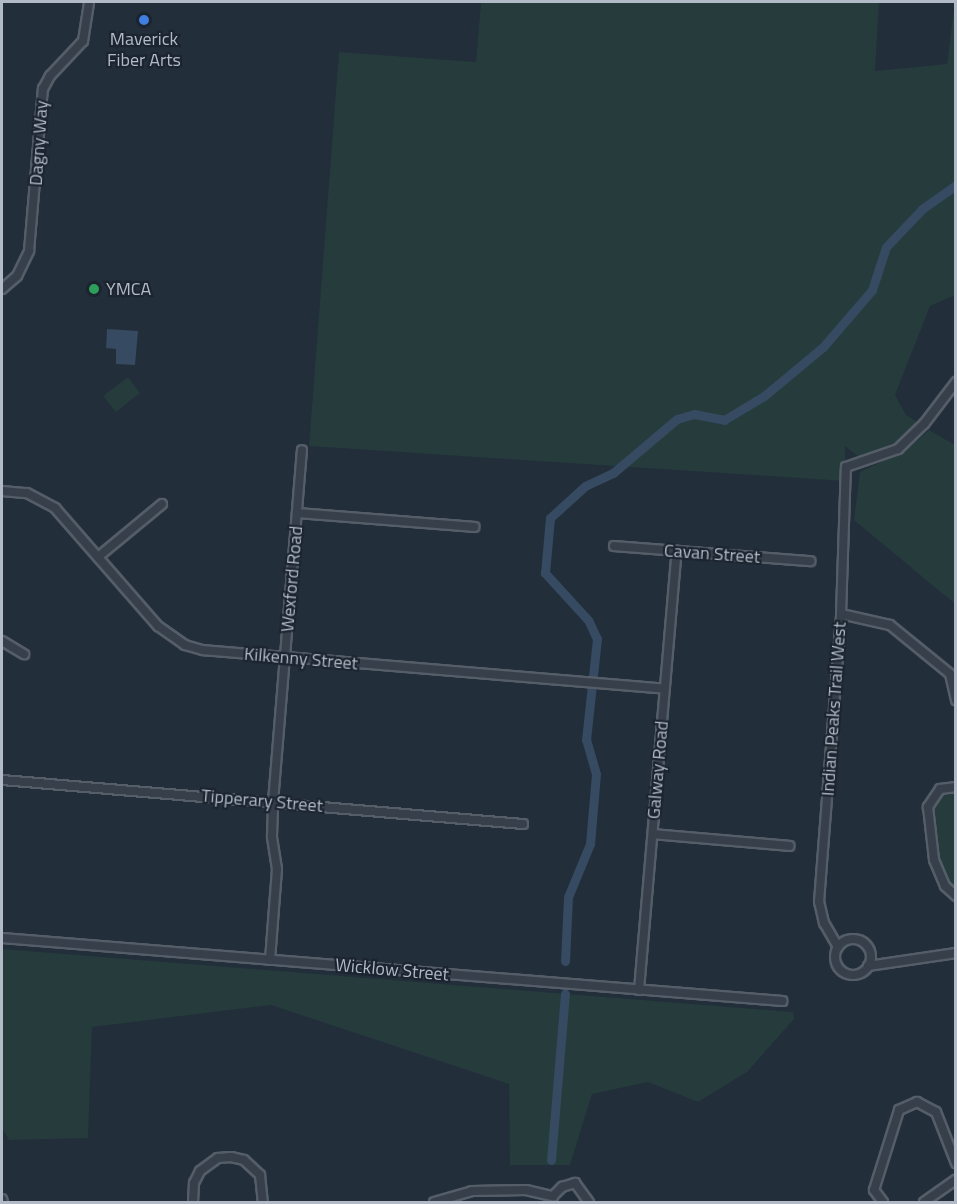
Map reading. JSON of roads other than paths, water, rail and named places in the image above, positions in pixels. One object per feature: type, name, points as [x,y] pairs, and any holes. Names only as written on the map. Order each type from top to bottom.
[{"type":"street","name":"Dagny Way","points":[[2,289],[17,276],[29,251],[43,89],[50,76],[83,41],[89,2]]},
{"type":"street","name":"Indian Peaks Trail West","points":[[838,947],[824,923],[819,902],[841,614],[846,467],[898,449],[955,384]]},
{"type":"street","name":"Wexford Road","points":[[270,960],[277,869],[272,836],[273,802],[302,450]]},
{"type":"street","name":"Kilkenny Street","points":[[2,491],[42,499],[98,557],[158,626],[184,645],[202,650],[285,658],[664,689]]},
{"type":"street","points":[[98,557],[162,504]]},
{"type":"street","points":[[298,513],[474,527]]},
{"type":"street","name":"Cavan Street","points":[[614,546],[810,561]]},
{"type":"street","name":"Galway Road","points":[[639,990],[677,551]]},
{"type":"street","points":[[841,614],[890,625],[950,674],[956,700]]},
{"type":"street","points":[[2,641],[24,654]]},
{"type":"street","name":"Tipperary Street","points":[[2,780],[523,824]]},
{"type":"street","points":[[956,787],[940,789],[928,807],[934,860],[945,886],[956,896]]},
{"type":"street","points":[[653,834],[789,846]]},
{"type":"street","name":"Wicklow Street","points":[[2,938],[782,1001]]},
{"type":"street","points":[[868,966],[871,954],[862,941],[849,939],[838,947],[835,959],[842,971],[857,974],[868,966],[956,953]]},
{"type":"street","points":[[884,1203],[874,1190],[899,1110],[917,1102],[936,1112],[956,1162]]},
{"type":"street","points":[[193,1203],[194,1183],[200,1171],[219,1158],[231,1157],[244,1160],[260,1175],[263,1203]]},
{"type":"street","points":[[924,1203],[956,1180]]},
{"type":"street","points":[[434,1203],[472,1191],[526,1190],[554,1199],[562,1186],[575,1183],[589,1203]]},
{"type":"water","points":[[107,329],[138,331],[135,365],[116,364],[116,349],[106,348]]},
{"type":"waterway","points":[[565,961],[568,897],[590,844],[596,774],[586,740],[597,639],[588,620],[545,573],[550,518],[585,486],[613,473],[677,419],[694,414],[724,420],[764,396],[823,347],[872,290],[886,247],[922,209],[956,185]]},
{"type":"waterway","points":[[551,1160],[565,994]]},
{"type":"place","name":"Maverick Fiber Arts","points":[[144,20]]},
{"type":"place","name":"YMCA","points":[[94,289]]}]
